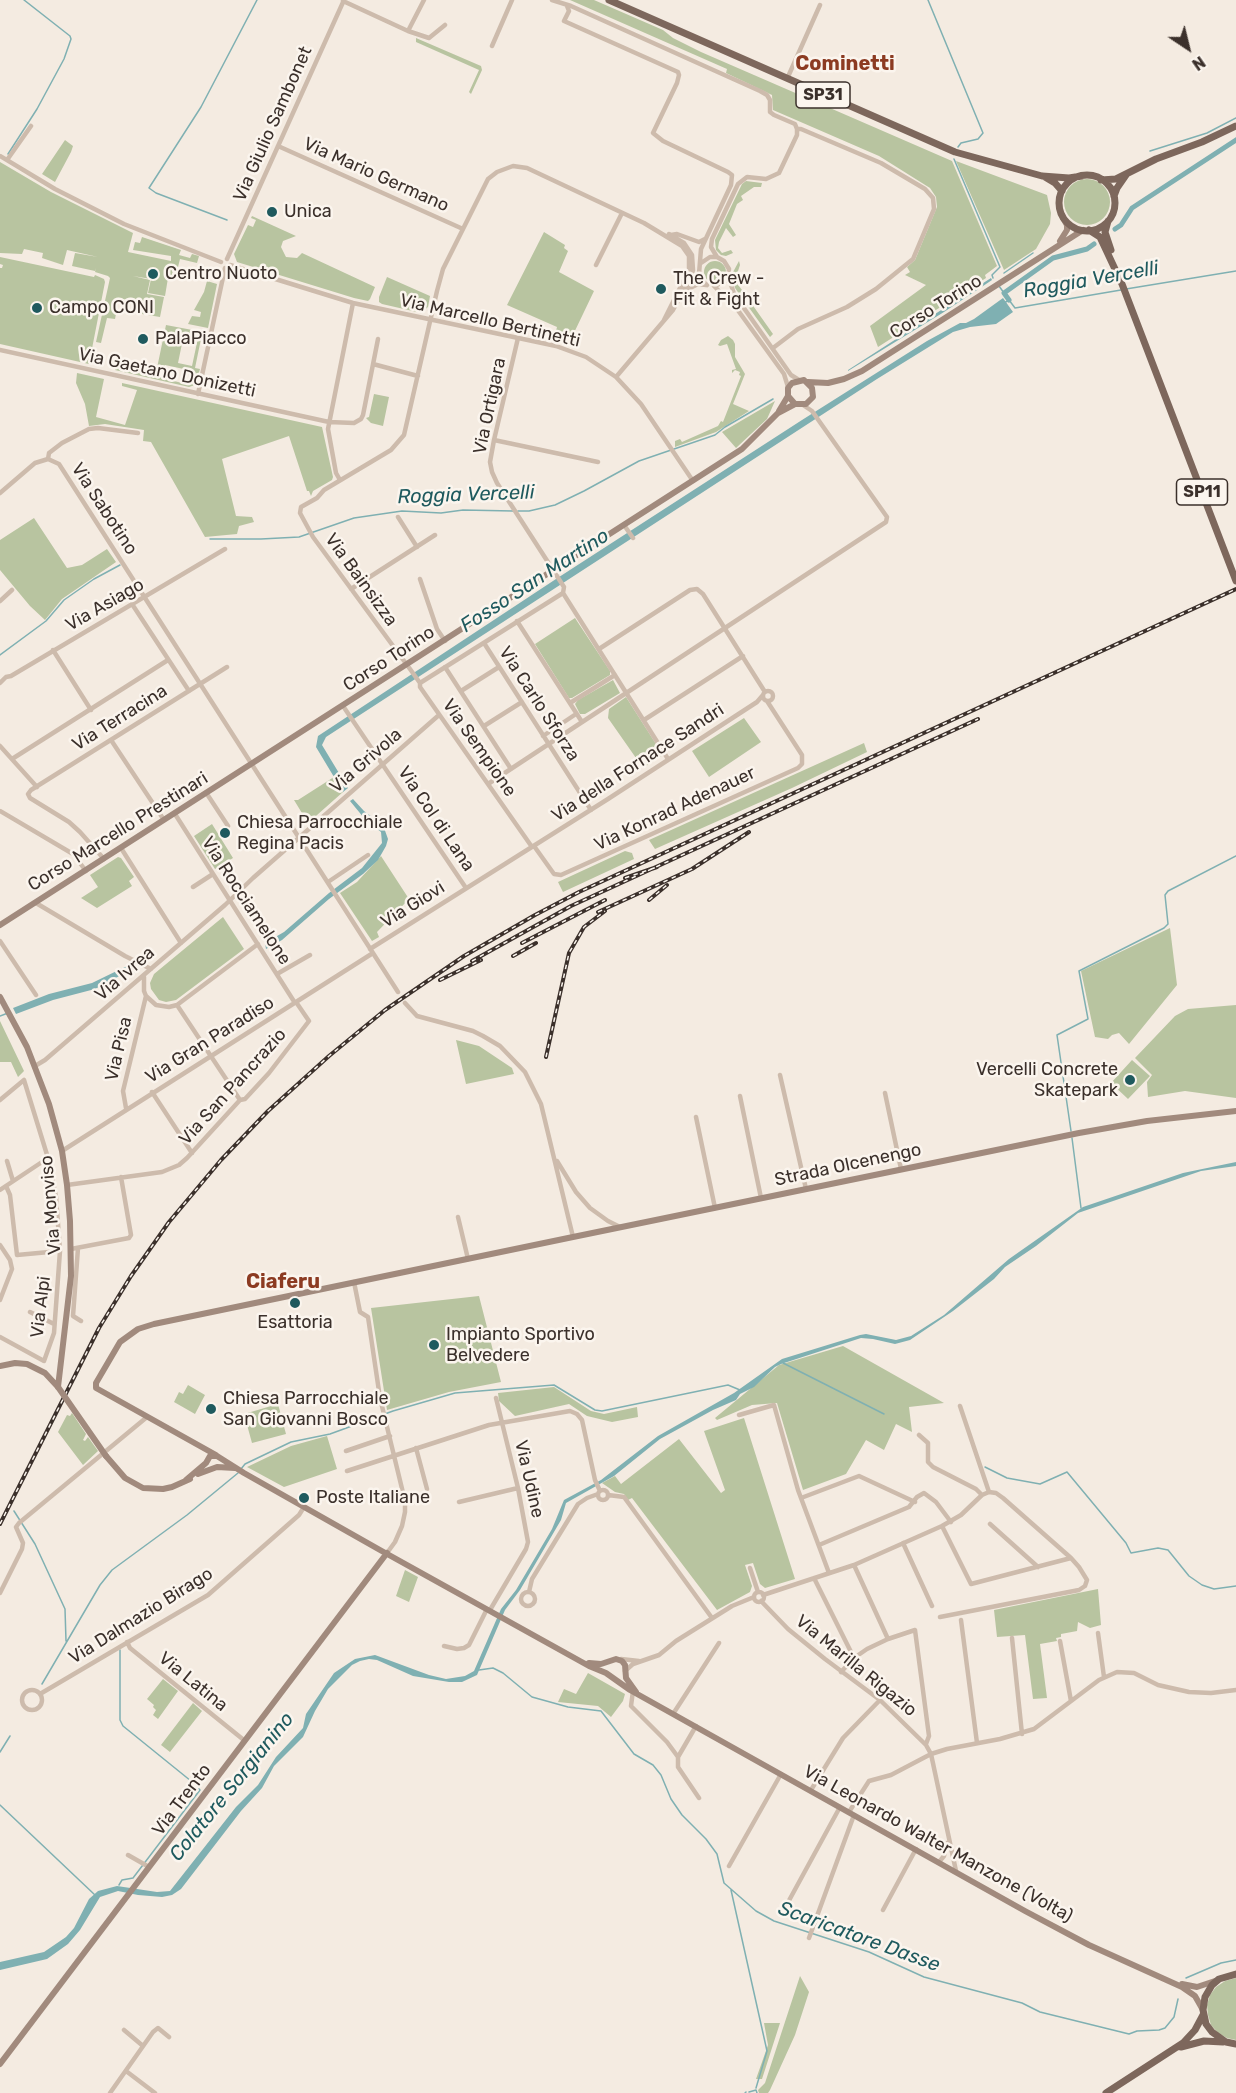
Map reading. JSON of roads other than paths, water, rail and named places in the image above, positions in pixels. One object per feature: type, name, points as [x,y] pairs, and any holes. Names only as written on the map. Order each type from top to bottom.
[{"type":"main road","name":"SP31","points":[[609,0],[955,152],[1042,176]]},
{"type":"main road","points":[[1101,180],[1116,178],[1236,126]]},
{"type":"main road","points":[[1086,230],[1096,229],[1108,221],[1114,209],[1114,196],[1121,181],[1128,173]]},
{"type":"main road","points":[[1042,176],[1069,178],[1089,176],[1107,184],[1114,196]]},
{"type":"main road","points":[[1042,176],[1055,183],[1062,191]]},
{"type":"main road","points":[[1055,247],[1067,230],[1059,205],[1062,191],[1070,181],[1082,176]]},
{"type":"main road","name":"SP11","points":[[1063,218],[1072,226],[1100,237],[1122,284]]},
{"type":"main road","name":"SP11","points":[[1108,221],[1105,232],[1122,284],[1236,581]]},
{"type":"main road","name":"Corso Torino","points":[[802,405],[813,396],[817,389],[862,371],[1055,247],[1086,230]]},
{"type":"main road","name":"Corso Torino","points":[[778,413],[792,383],[799,380],[828,383]]},
{"type":"main road","points":[[808,382],[812,387],[813,396]]},
{"type":"main road","points":[[788,392],[795,404],[802,405]]},
{"type":"main road","name":"Corso Torino","points":[[252,765],[445,640],[626,528],[742,449],[778,413],[795,404]]},
{"type":"main road","name":"Corso Marcello Prestinari","points":[[0,925],[252,765]]},
{"type":"main road","name":"Via Monviso","points":[[0,997],[10,1012],[35,1066],[49,1104],[62,1151],[74,1249],[58,1387]]},
{"type":"main road","name":"Strada Olcenengo","points":[[147,1417],[96,1388],[96,1383],[120,1342],[142,1327],[1113,1127],[1236,1111]]},
{"type":"main road","points":[[0,1366],[15,1363],[27,1364],[45,1373],[58,1387],[106,1456],[125,1478],[142,1488],[172,1487],[216,1467],[220,1462],[217,1456]]},
{"type":"main road","points":[[147,1417],[488,1610],[589,1666],[606,1673],[610,1678],[620,1678],[625,1672]]},
{"type":"main road","points":[[200,1447],[209,1466],[239,1470]]},
{"type":"main road","points":[[186,1480],[212,1455],[217,1456]]},
{"type":"main road","name":"Via Trento","points":[[0,2064],[128,1895],[145,1865],[245,1741],[387,1553]]},
{"type":"main road","points":[[580,1661],[595,1664],[619,1659],[624,1664],[627,1681],[635,1692]]},
{"type":"main road","points":[[606,1673],[607,1663]]},
{"type":"main road","name":"Via Leonardo Walter Manzone (Volta)","points":[[615,1679],[673,1714],[1089,1946],[1192,1993],[1203,2012]]},
{"type":"main road","points":[[1106,2093],[1173,2050],[1196,2030],[1208,1990],[1220,1979],[1236,1974]]},
{"type":"main road","name":"Via Leonardo Walter Manzone (Volta)","points":[[1170,1981],[1197,1987],[1220,1979]]},
{"type":"main road","points":[[1203,2012],[1212,2032],[1226,2042]]},
{"type":"main road","points":[[1173,2050],[1194,2043],[1236,2044]]},
{"type":"street","points":[[408,31],[424,0]]},
{"type":"street","points":[[492,46],[512,0]]},
{"type":"street","points":[[552,0],[571,6],[760,91],[770,100],[770,112],[774,116],[795,124],[797,135],[779,173],[766,179],[747,177],[738,184],[712,239],[711,248],[717,257],[727,263],[729,284],[734,294],[791,375],[799,380]]},
{"type":"street","points":[[344,1],[408,31],[429,38],[445,25]]},
{"type":"street","name":"Via Giulio Sambonet","points":[[227,259],[344,1]]},
{"type":"street","points":[[787,79],[820,5]]},
{"type":"street","points":[[567,6],[569,11],[564,21],[678,72],[677,83],[653,133],[663,141],[732,175],[731,185],[701,249],[699,274],[701,280],[707,285]]},
{"type":"street","points":[[7,160],[31,126]]},
{"type":"street","points":[[773,348],[798,329],[841,311],[876,289],[913,259],[935,203],[925,189],[882,163],[797,129]]},
{"type":"street","name":"Via Mario Germano","points":[[278,146],[464,229]]},
{"type":"street","points":[[0,156],[55,189],[121,223],[227,266]]},
{"type":"street","points":[[353,303],[329,422],[330,442],[336,473],[340,480],[391,450],[404,435],[443,269],[488,179],[496,172],[513,166],[527,168],[683,244],[689,256],[689,270],[664,320]]},
{"type":"street","points":[[596,265],[622,213]]},
{"type":"street","points":[[616,377],[647,343],[664,320],[682,294],[693,270],[692,255],[683,244],[670,235],[662,233]]},
{"type":"street","points":[[670,235],[677,234],[699,242],[705,239]]},
{"type":"street","points":[[701,263],[710,257],[717,257]]},
{"type":"street","points":[[198,394],[227,259],[221,262]]},
{"type":"street","name":"Via Marcello Bertinetti","points":[[227,266],[353,303],[570,350],[616,377],[641,404],[693,481]]},
{"type":"street","points":[[682,294],[698,284],[714,286],[723,283],[728,276]]},
{"type":"street","points":[[714,286],[737,309],[784,374],[788,392]]},
{"type":"street","name":"Via Ortigara","points":[[518,338],[490,462],[492,472],[564,587],[562,593]]},
{"type":"street","points":[[378,339],[373,364],[418,376]]},
{"type":"street","name":"Via Gaetano Donizetti","points":[[0,350],[329,422],[354,423],[361,419],[373,364]]},
{"type":"street","points":[[812,410],[813,396]]},
{"type":"street","points":[[488,784],[888,520],[812,410],[802,405]]},
{"type":"street","points":[[0,493],[35,463],[48,459],[49,453],[62,443],[89,429],[138,433]]},
{"type":"street","points":[[494,440],[598,462]]},
{"type":"street","name":"Via Sabotino","points":[[48,459],[54,460],[66,474],[398,992]]},
{"type":"street","name":"Via Bainsizza","points":[[340,480],[301,507],[300,513],[313,537],[406,665]]},
{"type":"street","points":[[398,518],[417,547]]},
{"type":"street","points":[[626,528],[633,538]]},
{"type":"street","points":[[351,589],[435,535]]},
{"type":"street","name":"Via Asiago","points":[[0,684],[4,675],[11,676],[225,549]]},
{"type":"street","points":[[420,579],[437,629],[445,640]]},
{"type":"street","points":[[599,649],[690,590],[697,589],[703,594],[726,629],[773,708]]},
{"type":"street","points":[[0,601],[12,590]]},
{"type":"street","points":[[418,682],[562,593],[668,759]]},
{"type":"street","points":[[132,604],[189,691]]},
{"type":"street","points":[[517,621],[582,722]]},
{"type":"street","name":"Via Carlo Sforza","points":[[483,643],[591,810]]},
{"type":"street","points":[[53,650],[91,710]]},
{"type":"street","points":[[644,720],[743,656]]},
{"type":"street","points":[[12,759],[168,660]]},
{"type":"street","points":[[177,672],[189,665]]},
{"type":"street","name":"Via Sempione","points":[[406,665],[488,784],[554,874]]},
{"type":"street","name":"Via Terracina","points":[[104,859],[69,822],[30,798],[28,794],[227,667]]},
{"type":"street","points":[[445,667],[511,769]]},
{"type":"street","points":[[461,691],[499,667]]},
{"type":"street","points":[[570,703],[615,675]]},
{"type":"street","points":[[765,697],[770,692],[773,697],[773,708]]},
{"type":"street","points":[[765,697],[773,697]]},
{"type":"street","name":"Via della Fornace Sandri","points":[[533,846],[765,697]]},
{"type":"street","points":[[484,726],[522,702]]},
{"type":"street","name":"Via Col di Lana","points":[[343,706],[466,888]]},
{"type":"street","name":"Via Konrad Adenauer","points":[[554,874],[561,875],[581,867],[798,768],[803,759],[773,708]]},
{"type":"street","points":[[543,735],[576,714]]},
{"type":"street","name":"Via Grivola","points":[[230,900],[440,715]]},
{"type":"street","points":[[111,740],[164,821]]},
{"type":"street","points":[[0,746],[37,787]]},
{"type":"street","points":[[207,794],[228,826]]},
{"type":"street","points":[[0,811],[74,854],[86,871]]},
{"type":"street","name":"Via Rocciamelone","points":[[175,814],[309,1022]]},
{"type":"street","name":"Via Giovi","points":[[371,951],[533,846]]},
{"type":"street","points":[[121,848],[181,943]]},
{"type":"street","points":[[328,882],[368,855]]},
{"type":"street","points":[[193,887],[213,874]]},
{"type":"street","name":"Via Ivrea","points":[[35,1066],[45,1060],[230,900]]},
{"type":"street","points":[[36,903],[151,969]]},
{"type":"street","points":[[0,941],[36,995]]},
{"type":"street","points":[[146,996],[162,1007],[177,1005],[258,944]]},
{"type":"street","name":"Via Gran Paradiso","points":[[62,1151],[209,1055],[296,1002],[371,951]]},
{"type":"street","points":[[277,974],[310,955]]},
{"type":"street","name":"Via Pisa","points":[[126,1108],[123,1090],[146,996],[144,975]]},
{"type":"street","points":[[405,1003],[417,1016],[473,1031],[500,1046],[516,1060],[542,1104],[573,1237]]},
{"type":"street","points":[[177,1005],[240,1100]]},
{"type":"street","name":"Via San Pancrazio","points":[[67,1185],[169,1170],[179,1165],[240,1100],[245,1099],[269,1073],[309,1022]]},
{"type":"street","points":[[780,1075],[806,1189]]},
{"type":"street","name":"Via Alpi","points":[[0,1100],[24,1080],[48,1158],[56,1197],[60,1251],[54,1324],[51,1345],[45,1361],[2,1338]]},
{"type":"street","points":[[152,1092],[192,1153]]},
{"type":"street","points":[[885,1093],[901,1169]]},
{"type":"street","points":[[740,1096],[761,1198]]},
{"type":"street","points":[[696,1117],[715,1208]]},
{"type":"street","points":[[553,1152],[566,1177],[590,1208],[620,1227]]},
{"type":"street","points":[[0,1190],[48,1158]]},
{"type":"street","points":[[7,1161],[13,1181]]},
{"type":"street","points":[[74,1249],[129,1238],[121,1177]]},
{"type":"street","points":[[6,1186],[17,1255]]},
{"type":"street","points":[[458,1217],[468,1259]]},
{"type":"street","points":[[0,1245],[10,1260],[11,1275],[0,1300]]},
{"type":"street","name":"Via Monviso","points":[[74,1249],[73,1316],[81,1322]]},
{"type":"street","points":[[10,1260],[17,1255],[60,1251]]},
{"type":"street","points":[[354,1282],[360,1312],[368,1317],[380,1398],[403,1488],[405,1512],[395,1542],[387,1553]]},
{"type":"street","points":[[30,1312],[54,1324]]},
{"type":"street","name":"Via Udine","points":[[488,1610],[521,1558],[528,1542],[518,1488],[496,1398]]},
{"type":"street","points":[[739,1415],[774,1406],[801,1498],[829,1573]]},
{"type":"street","points":[[960,1406],[989,1492]]},
{"type":"street","points":[[346,1471],[489,1425],[566,1411],[574,1412],[580,1417],[599,1490],[599,1498],[607,1499],[608,1495]]},
{"type":"street","points":[[0,1593],[22,1549],[23,1543],[16,1527],[19,1523],[147,1417]]},
{"type":"street","points":[[919,1435],[928,1443],[928,1462],[933,1467],[976,1489],[982,1495]]},
{"type":"street","points":[[346,1450],[390,1436]]},
{"type":"street","points":[[416,1448],[427,1489]]},
{"type":"street","points":[[801,1498],[859,1476],[915,1502]]},
{"type":"street","points":[[459,1502],[518,1488]]},
{"type":"street","points":[[529,1592],[532,1579],[578,1504],[599,1490],[605,1490],[608,1495]]},
{"type":"street","points":[[625,1672],[633,1664],[659,1655],[676,1641],[732,1606],[761,1593],[854,1564],[942,1526],[951,1522],[982,1495],[989,1492],[996,1493],[1003,1498],[1071,1558],[1087,1580],[1085,1586],[1079,1590],[940,1617]]},
{"type":"street","points":[[819,1545],[909,1508],[917,1497],[924,1493],[930,1496],[951,1522]]},
{"type":"street","points":[[608,1495],[624,1497],[712,1618]]},
{"type":"street","name":"Via Dalmazio Birago","points":[[40,1694],[208,1595],[298,1515],[304,1507]]},
{"type":"street","points":[[990,1524],[1038,1567]]},
{"type":"street","points":[[942,1526],[971,1584],[1071,1558]]},
{"type":"street","points":[[903,1543],[932,1606]]},
{"type":"street","points":[[854,1564],[888,1639]]},
{"type":"street","points":[[750,1568],[761,1593],[761,1601]]},
{"type":"street","points":[[814,1578],[854,1658]]},
{"type":"street","name":"Via Marilla Rigazio","points":[[754,1597],[756,1601],[761,1601],[788,1629],[880,1700],[926,1744],[931,1754],[947,1838],[956,1871]]},
{"type":"street","points":[[444,1646],[457,1649],[469,1645],[488,1610]]},
{"type":"street","points":[[961,1620],[977,1743]]},
{"type":"street","points":[[841,1672],[854,1658],[888,1639],[915,1630],[929,1736],[926,1744]]},
{"type":"street","points":[[1098,1633],[1104,1677]]},
{"type":"street","points":[[1012,1638],[1022,1734]]},
{"type":"street","points":[[1060,1641],[1071,1701]]},
{"type":"street","name":"Via Latina","points":[[127,1642],[130,1648],[245,1741]]},
{"type":"street","points":[[673,1714],[719,1643]]},
{"type":"street","points":[[619,1659],[642,1661]]},
{"type":"street","points":[[810,1934],[852,1813],[869,1781],[891,1775],[931,1754],[1022,1734],[1034,1729],[1104,1677],[1117,1671],[1126,1671],[1158,1685],[1189,1692],[1211,1694],[1236,1690]]},
{"type":"street","points":[[33,1690],[40,1694],[41,1702],[38,1708],[30,1710],[23,1705],[22,1700],[25,1693],[33,1690]]},
{"type":"street","points":[[635,1692],[631,1706],[667,1742],[678,1757]]},
{"type":"street","points":[[811,1790],[843,1738],[880,1700]]},
{"type":"street","points":[[696,1726],[678,1757],[678,1767],[699,1797]]},
{"type":"street","points":[[729,1866],[781,1773]]},
{"type":"street","points":[[786,1906],[840,1807]]},
{"type":"street","points":[[939,1862],[946,1850],[947,1838]]},
{"type":"street","points":[[883,1910],[916,1849]]},
{"type":"street","points":[[129,1855],[145,1865]]},
{"type":"street","points":[[110,2093],[153,2032],[158,2028],[169,2037]]},
{"type":"street","points":[[124,2030],[142,2046]]},
{"type":"street","points":[[126,2071],[155,2093]]},
{"type":"water","points":[[991,278],[992,280],[944,312],[848,371],[848,370]]},
{"type":"water","points":[[1003,298],[1013,312],[996,324],[970,327],[953,332],[326,737],[322,745],[348,788],[343,792],[316,747],[318,736],[802,420],[927,341],[960,323],[974,319]]},
{"type":"water","points":[[353,799],[364,811],[383,825],[388,839],[378,860],[282,940],[266,949],[265,943],[284,932],[362,868],[382,843],[381,832],[364,818],[350,801]]},
{"type":"water","points":[[129,965],[139,966],[136,972],[125,973],[95,989],[53,1000],[16,1014],[13,1008],[49,994],[92,983]]},
{"type":"water","points":[[1236,1162],[1236,1166],[1201,1171],[1078,1213],[1005,1267],[994,1279],[953,1311],[910,1340],[895,1344],[861,1338],[781,1364],[754,1387],[740,1394],[736,1400],[660,1439],[614,1476],[566,1503],[561,1520],[520,1590],[505,1610],[477,1675],[462,1682],[449,1682],[413,1676],[377,1660],[369,1659],[352,1665],[328,1689],[303,1737],[274,1766],[262,1788],[241,1811],[181,1889],[172,1895],[162,1897],[118,1891],[100,1897],[80,1930],[68,1944],[47,1959],[0,1970],[0,1962],[44,1952],[66,1937],[74,1928],[89,1899],[98,1891],[117,1886],[157,1892],[170,1891],[236,1807],[258,1785],[276,1757],[303,1728],[306,1714],[334,1673],[355,1659],[375,1655],[446,1679],[465,1676],[474,1671],[501,1609],[516,1590],[552,1529],[564,1500],[601,1480],[658,1436],[734,1393],[782,1359],[860,1335],[866,1334],[896,1340],[911,1336],[944,1315],[1009,1259],[1083,1207],[1183,1173]]},
{"type":"waterway","points":[[8,154],[37,109],[64,59],[71,39],[24,0]]},
{"type":"waterway","points":[[227,220],[156,193],[149,188],[201,107],[257,0]]},
{"type":"waterway","points":[[928,0],[983,133],[978,139],[961,143],[958,147]]},
{"type":"waterway","points":[[1150,151],[1207,133],[1236,118]]},
{"type":"waterway","points":[[1115,229],[1121,225],[1132,208],[1236,140]]},
{"type":"waterway","points":[[954,159],[1000,267],[992,275],[993,278]]},
{"type":"waterway","points":[[1009,300],[1004,293],[1053,258],[1087,249],[1094,244]]},
{"type":"waterway","points":[[1004,273],[1033,253]]},
{"type":"waterway","name":"Roggia Vercelli","points":[[1126,289],[1236,271]]},
{"type":"waterway","name":"Roggia Vercelli","points":[[999,286],[1004,293]]},
{"type":"waterway","name":"Roggia Vercelli","points":[[1004,303],[1009,300],[1015,308],[1121,290]]},
{"type":"waterway","name":"Roggia Vercelli","points":[[518,511],[555,505],[639,461],[715,435],[773,399]]},
{"type":"waterway","name":"Roggia Vercelli","points":[[210,539],[299,537],[354,518],[402,511],[441,513],[463,510],[513,511]]},
{"type":"waterway","name":"Roggia Vercelli","points":[[0,655],[46,621],[64,600],[94,579],[120,565]]},
{"type":"waterway","points":[[1071,1131],[1057,1035],[1088,1019],[1079,971],[1164,928],[1168,924],[1165,895],[1168,891],[1236,856]]},
{"type":"waterway","name":"Fosso San Martino","points":[[0,1016],[8,1013]]},
{"type":"waterway","points":[[1072,1138],[1081,1208]]},
{"type":"waterway","points":[[783,1363],[884,1414]]},
{"type":"waterway","points":[[241,1469],[245,1464],[291,1442],[330,1434],[393,1411],[455,1393],[554,1385],[595,1410],[602,1411],[728,1385],[740,1390]]},
{"type":"waterway","points":[[985,1467],[1007,1478],[1040,1484],[1067,1472],[1126,1543],[1131,1553],[1158,1548],[1168,1550],[1189,1576],[1202,1585],[1214,1589],[1236,1586]]},
{"type":"waterway","points":[[42,1684],[100,1585],[112,1570],[187,1515],[238,1473]]},
{"type":"waterway","name":"Fosso San Martino","points":[[14,1511],[35,1544],[65,1609],[66,1641]]},
{"type":"waterway","name":"Colatore Sorgianino","points":[[119,1885],[122,1880],[133,1878],[200,1790],[123,1726],[120,1720],[120,1650]]},
{"type":"waterway","name":"Scaricatore Dasse","points":[[479,1670],[493,1668],[503,1673],[532,1697],[568,1707],[601,1711],[634,1754],[653,1765],[661,1775],[671,1799],[682,1815],[706,1839],[717,1854],[724,1883],[756,1911],[774,1921],[869,1952],[924,1977],[1022,2003],[1040,2012],[1129,2034],[1165,2028],[1174,2017],[1178,1999]]},
{"type":"waterway","points":[[0,1752],[10,1736]]},
{"type":"waterway","points":[[0,1805],[95,1895]]},
{"type":"waterway","points":[[731,1890],[767,2051],[756,2088]]},
{"type":"waterway","name":"Scaricatore Dasse","points":[[1186,1978],[1221,1963],[1236,1960]]},
{"type":"waterway","points":[[749,2092],[756,2090],[757,2093]]},
{"type":"railway","points":[[0,1524],[99,1328],[131,1276],[169,1222],[221,1160],[268,1111],[385,1010],[464,956],[579,892],[1236,589]]},
{"type":"railway","points":[[472,961],[571,906],[978,719]]},
{"type":"railway","points":[[598,912],[692,869],[749,832]]},
{"type":"railway","points":[[625,878],[657,867]]},
{"type":"railway","points":[[649,900],[667,885]]},
{"type":"railway","points":[[522,943],[605,900]]},
{"type":"railway","points":[[546,1057],[569,953],[584,927],[605,911]]},
{"type":"railway","points":[[513,956],[536,943]]},
{"type":"railway","points":[[440,980],[481,960]]},
{"type":"place","name":"Unica","points":[[272,212]]},
{"type":"place","name":"Centro Nuoto","points":[[153,274]]},
{"type":"place","name":"The Crew - Fit & Fight","points":[[661,289]]},
{"type":"place","name":"Campo CONI","points":[[37,308]]},
{"type":"place","name":"PalaPiacco","points":[[143,339]]},
{"type":"place","name":"Chiesa Parrocchiale Regina Pacis","points":[[225,833]]},
{"type":"place","name":"Vercelli Concrete Skatepark","points":[[1130,1080]]},
{"type":"place","name":"Esattoria","points":[[295,1303]]},
{"type":"place","name":"Impianto Sportivo Belvedere","points":[[434,1345]]},
{"type":"place","name":"Chiesa Parrocchiale San Giovanni Bosco","points":[[211,1409]]},
{"type":"place","name":"Poste Italiane","points":[[304,1498]]},
{"type":"district","name":"Cominetti","points":[[845,64]]},
{"type":"district","name":"Ciaferu","points":[[283,1282]]}]
